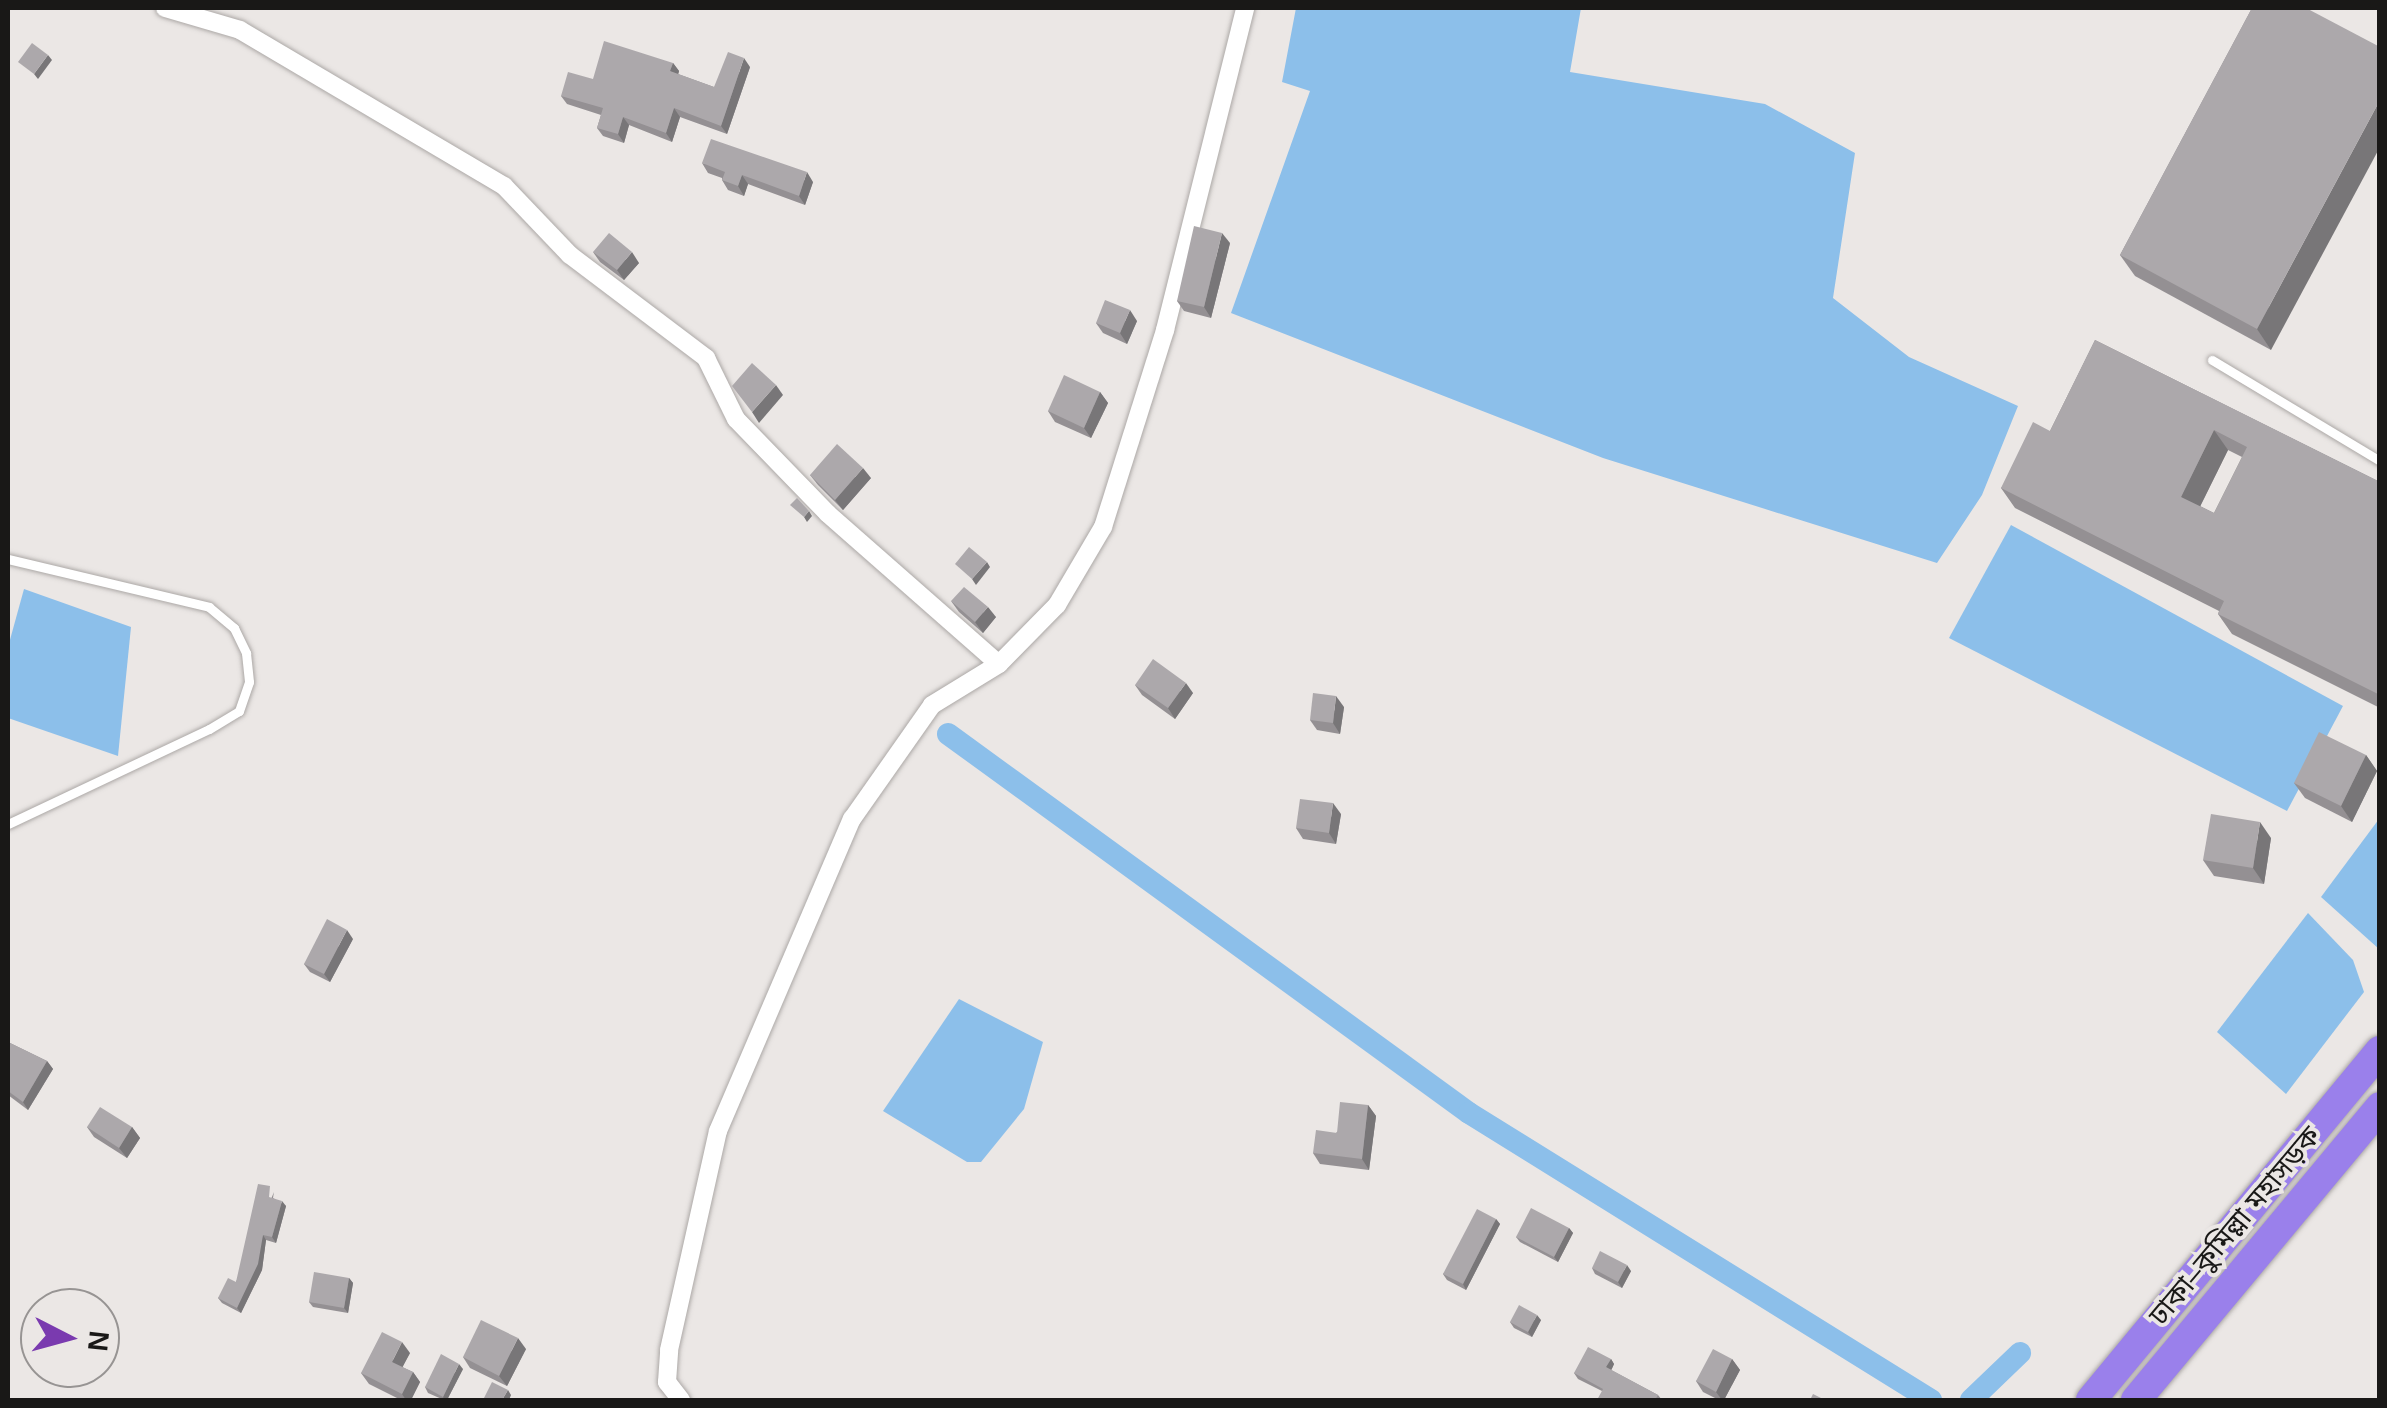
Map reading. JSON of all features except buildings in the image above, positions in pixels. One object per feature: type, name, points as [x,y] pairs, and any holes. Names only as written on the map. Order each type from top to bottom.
[{"type":"highway","name":"ঢাকা–কুমিল্লা মহাসড়ক","points":[[2091,1400],[2380,1051]]},
{"type":"highway","name":"ঢাকা–কুমিল্লা মহাসড়ক","points":[[2136,1400],[2380,1107]]},
{"type":"street","points":[[164,8],[240,30],[504,186],[570,256],[706,358],[736,419],[828,514],[998,664]]},
{"type":"street","points":[[681,1400],[667,1382],[692,1238],[718,1131],[852,819],[932,706],[998,664],[1057,605],[1103,527],[1165,330],[1245,8]]},
{"type":"lane","points":[[2212,360],[2380,461]]},
{"type":"lane","points":[[8,559],[209,607],[234,628],[246,653],[249,682],[238,712],[210,729],[42,802],[8,824]]},
{"type":"water","points":[[1296,8],[1581,8],[1570,72],[1765,104],[1855,153],[1833,298],[1909,357],[2018,406],[1982,495],[1937,563],[1603,458],[1231,313],[1310,91],[1282,82]]},
{"type":"water","points":[[2011,525],[2343,706],[2287,811],[1949,638]]},
{"type":"water","points":[[24,589],[131,627],[118,756],[8,718],[8,647]]},
{"type":"water","points":[[2379,819],[2379,949],[2321,897]]},
{"type":"water","points":[[2308,913],[2353,960],[2364,992],[2286,1094],[2217,1032]]},
{"type":"water","points":[[959,999],[1043,1042],[1024,1109],[981,1162],[967,1162],[883,1111]]},
{"type":"waterway","points":[[948,734],[1469,1113],[1931,1400]]},
{"type":"waterway","points":[[1971,1400],[2020,1353]]}]
